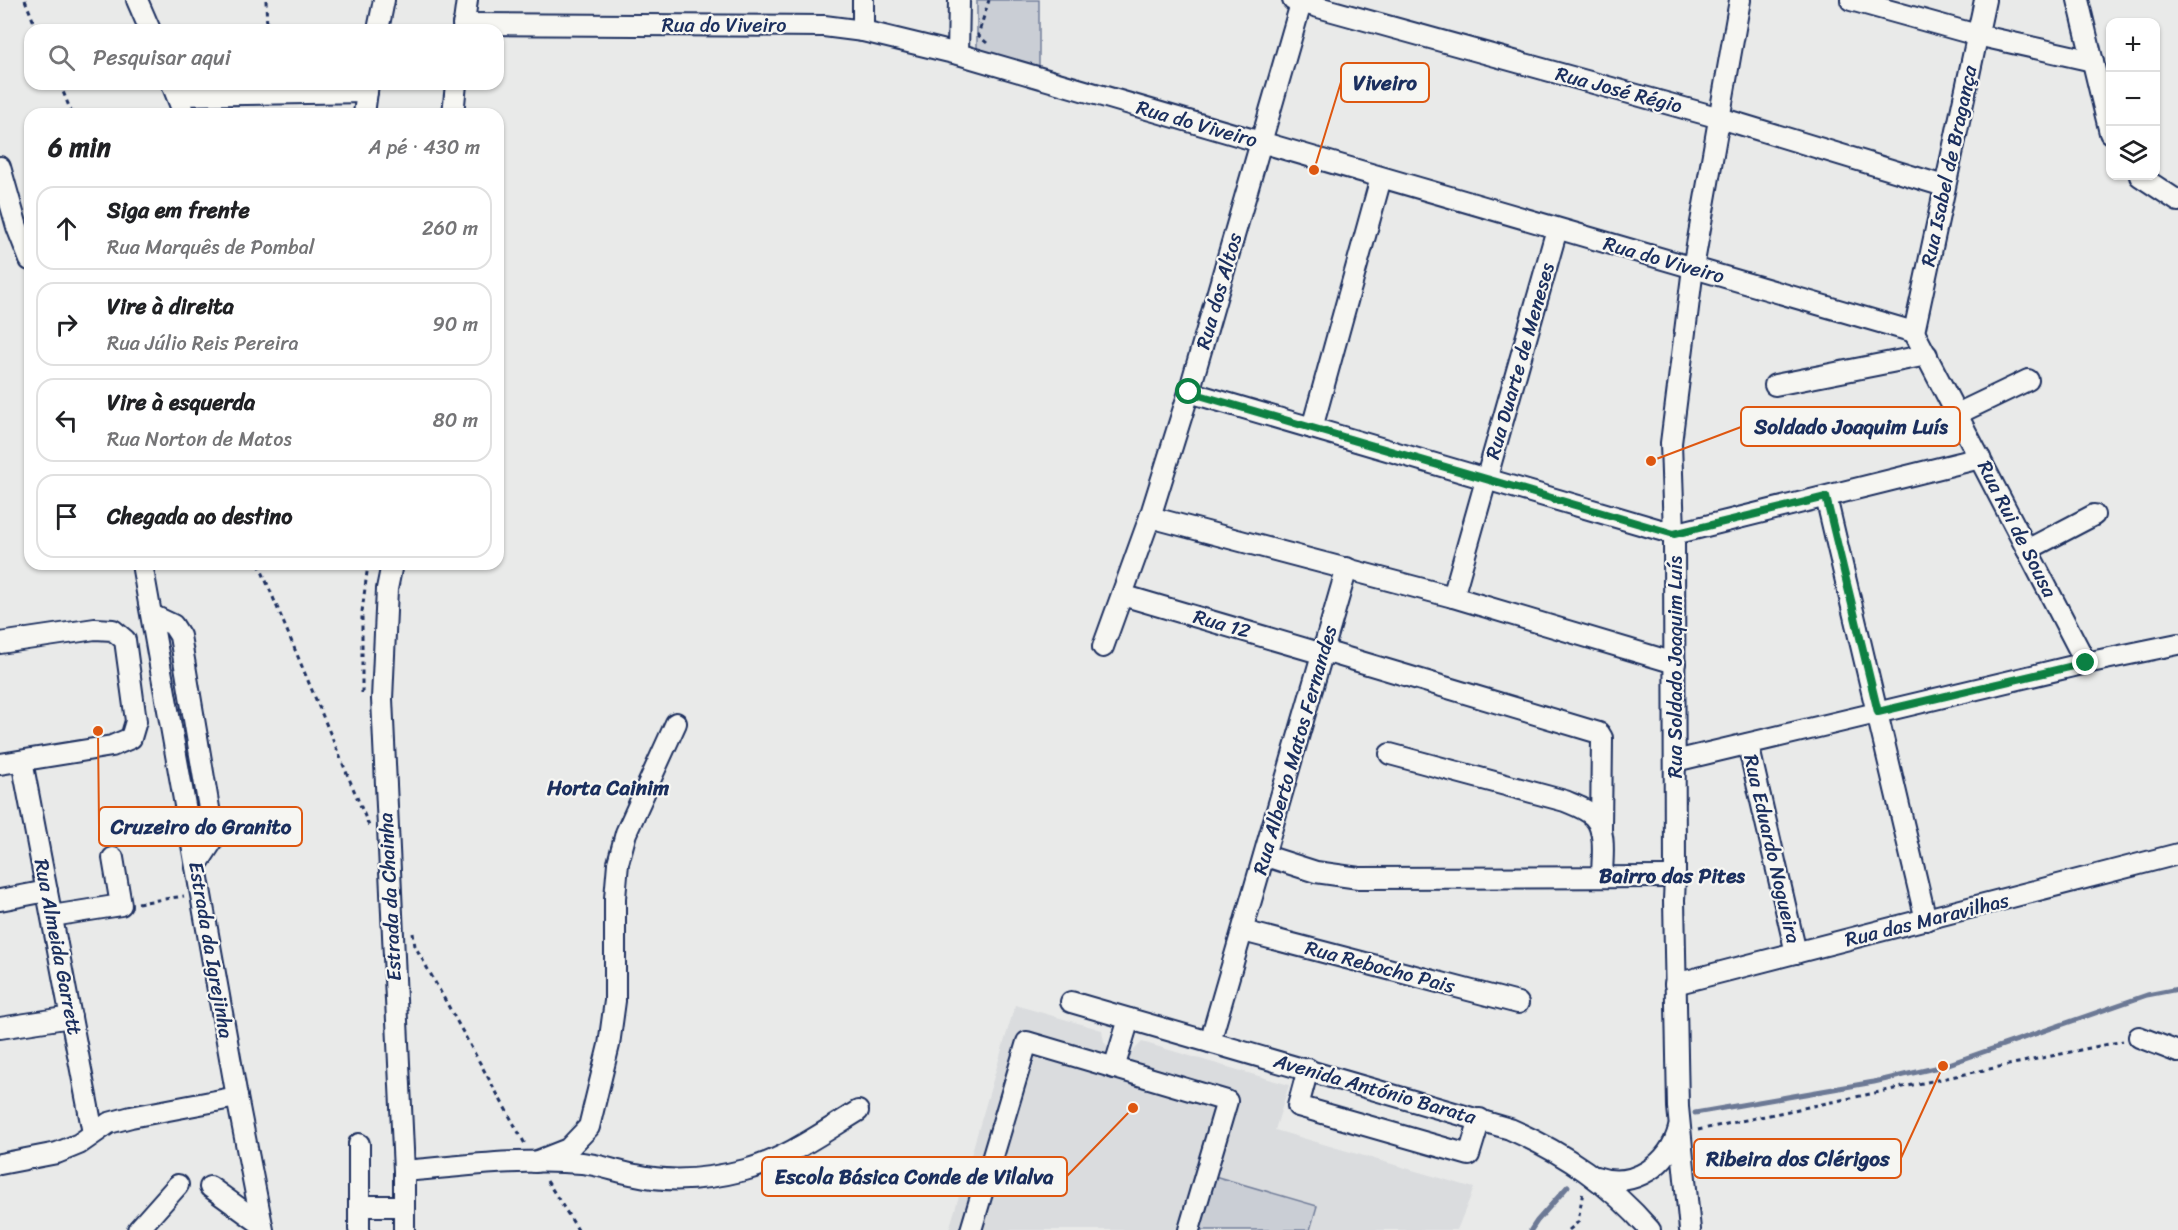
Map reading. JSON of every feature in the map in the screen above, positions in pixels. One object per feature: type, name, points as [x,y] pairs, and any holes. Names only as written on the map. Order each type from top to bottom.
[{"type":"street","points":[[137,0],[147,24]]},
{"type":"street","points":[[379,24],[384,0]]},
{"type":"street","points":[[463,24],[467,0]]},
{"type":"street","points":[[863,0],[863,31]]},
{"type":"street","points":[[958,0],[958,54]]},
{"type":"street","name":"Rua Soldado Joaquim Luís","points":[[1690,1230],[1686,1129],[1675,984],[1675,663],[1671,443],[1693,268],[1740,0]]},
{"type":"street","points":[[1851,0],[1977,35],[2093,62]]},
{"type":"street","name":"Rua Isabel de Bragança","points":[[1914,332],[1986,0]]},
{"type":"street","points":[[2078,0],[2108,126]]},
{"type":"street","name":"Rua José Régio","points":[[1299,1],[1720,118],[1944,186]]},
{"type":"street","name":"Rua dos Altos","points":[[1103,647],[1150,517],[1189,392],[1262,143],[1299,1]]},
{"type":"street","name":"Rua do Viveiro","points":[[504,27],[789,25],[863,31],[958,54],[1914,332]]},
{"type":"street","points":[[174,90],[182,108]]},
{"type":"street","points":[[365,108],[368,90]]},
{"type":"street","points":[[454,108],[455,90]]},
{"type":"street","points":[[0,167],[9,230],[24,251]]},
{"type":"street","points":[[1312,428],[1381,178]]},
{"type":"street","points":[[2146,180],[2178,201]]},
{"type":"street","name":"Rua Duarte de Meneses","points":[[1453,597],[1557,229]]},
{"type":"street","name":"Rua Rui de Sousa","points":[[1914,332],[2086,663]]},
{"type":"street","points":[[1775,385],[1927,356]]},
{"type":"street","points":[[1957,414],[2028,381]]},
{"type":"street","points":[[1189,392],[1674,534],[1980,458]]},
{"type":"street","points":[[1826,497],[1926,920]]},
{"type":"street","points":[[2027,550],[2094,515]]},
{"type":"street","points":[[1150,517],[1453,597],[1675,663]]},
{"type":"street","name":"Rua Alberto Matos Fernandes","points":[[1210,1042],[1266,856],[1347,568]]},
{"type":"street","name":"Estrada da Igrejinha","points":[[143,570],[262,1227]]},
{"type":"street","name":"Estrada da Chainha","points":[[391,570],[387,589],[382,699],[404,1171],[404,1230]]},
{"type":"street","name":"Rua 12","points":[[1122,595],[1599,733],[1602,738],[1601,830]]},
{"type":"street","points":[[0,643],[96,629],[113,630],[125,640],[136,721],[130,738],[112,746],[0,764]]},
{"type":"street","points":[[1675,761],[2086,663],[2178,644]]},
{"type":"street","points":[[536,1162],[568,1149],[589,1127],[609,1045],[615,1001],[615,898],[618,863],[626,833],[676,723]]},
{"type":"street","name":"Rua Eduardo Nogueira","points":[[1748,744],[1796,953]]},
{"type":"street","points":[[1390,754],[1565,801],[1594,816],[1601,830],[1602,877]]},
{"type":"street","name":"Rua Almeida Garrett","points":[[22,760],[93,1133]]},
{"type":"street","name":"Rua das Maravilhas","points":[[1675,984],[2178,854]]},
{"type":"street","points":[[1266,856],[1316,872],[1359,878],[1675,878]]},
{"type":"street","points":[[52,916],[121,905],[113,858]]},
{"type":"street","points":[[0,900],[47,891]]},
{"type":"street","name":"Rua Rebocho Pais","points":[[1243,931],[1518,1003]]},
{"type":"street","name":"Avenida António Barata","points":[[1071,1002],[1510,1128],[1548,1146],[1594,1176],[1622,1200],[1650,1230]]},
{"type":"street","points":[[0,1028],[71,1017]]},
{"type":"street","points":[[1114,1068],[1129,1019]]},
{"type":"street","points":[[2139,1037],[2178,1052]]},
{"type":"street","points":[[971,1230],[1027,1042],[1227,1101],[1189,1230]]},
{"type":"street","points":[[1308,1070],[1298,1106],[1469,1155],[1480,1119]]},
{"type":"street","points":[[0,1164],[57,1153],[79,1144],[109,1123],[237,1097]]},
{"type":"street","points":[[404,1171],[536,1162],[583,1163],[636,1176],[671,1179],[711,1177],[745,1170],[776,1160],[858,1111]]},
{"type":"street","points":[[1594,1176],[1616,1181],[1643,1174],[1653,1168],[1670,1151],[1686,1129]]},
{"type":"street","points":[[358,1144],[361,1206],[359,1230]]},
{"type":"street","points":[[138,1230],[178,1185]]},
{"type":"street","points":[[210,1187],[262,1227]]},
{"type":"street","points":[[361,1206],[404,1206]]},
{"type":"path","points":[[25,0],[35,24]]},
{"type":"path","points":[[266,0],[267,24]]},
{"type":"path","points":[[989,0],[978,35],[996,50]]},
{"type":"path","points":[[62,90],[70,108]]},
{"type":"path","points":[[262,570],[370,827]]},
{"type":"path","points":[[121,905],[201,893]]},
{"type":"path","points":[[415,946],[536,1162],[578,1230]]},
{"type":"path","points":[[1686,1129],[2139,1037]]},
{"type":"path","points":[[1569,1230],[1578,1222],[1584,1189],[1592,1196]]},
{"type":"shaded area","points":[[977,0],[1039,0],[1039,67],[977,51]]},
{"type":"shaded area","points":[[1015,1005],[1102,1030],[1104,1042],[1112,1051],[1125,1054],[1132,1052],[1142,1042],[1289,1085],[1275,1130],[1474,1188],[1457,1230],[949,1230]]},
{"type":"shaded area","points":[[1211,1175],[1317,1206],[1310,1230],[1195,1230]]},
{"type":"waterway","points":[[1695,1113],[1874,1082],[1943,1066],[2147,995],[2178,989]]},
{"type":"waterway","points":[[1531,1230],[1568,1186]]},
{"type":"place","name":"Viveiro","points":[[1314,170]]},
{"type":"place","name":"Soldado Joaquim Luís","points":[[1651,461]]},
{"type":"place","name":"Cruzeiro do Granito","points":[[98,731]]},
{"type":"place","name":"Ribeira dos Clérigos","points":[[1943,1066]]},
{"type":"place","name":"Escola Básica Conde de Vilalva","points":[[1133,1108]]},
{"type":"district","name":"Horta Cainim","points":[[608,788]]},
{"type":"district","name":"Bairro das Pites","points":[[1672,876]]},
{"type":"route","points":[[1189,392],[1674,534],[1826,497],[1878,712],[2086,663]]}]
